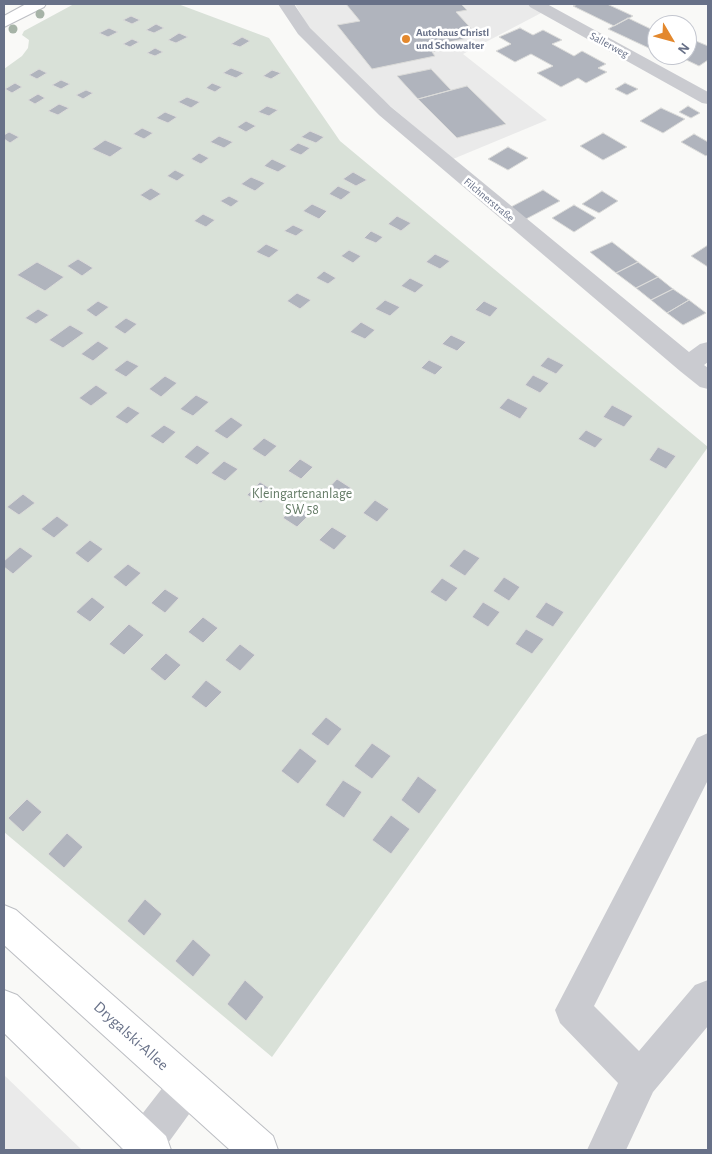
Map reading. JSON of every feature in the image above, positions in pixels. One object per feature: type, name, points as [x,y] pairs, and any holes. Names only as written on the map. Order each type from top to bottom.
[{"type":"main road","points":[[4,22],[38,4]]},
{"type":"main road","name":"Drygalski-Allee","points":[[4,922],[259,1150]]},
{"type":"main road","points":[[4,1008],[145,1148]]},
{"type":"street","name":"Filchnerstraße","points":[[286,4],[304,31],[385,111],[433,154],[708,381]]},
{"type":"street","name":"Sallerweg","points":[[536,4],[708,98]]},
{"type":"street","points":[[688,365],[708,350]]},
{"type":"street","points":[[640,1079],[573,1010],[708,748]]},
{"type":"street","points":[[606,1150],[640,1079],[708,998]]},
{"type":"street","points":[[145,1148],[187,1086]]},
{"type":"shaded area","points":[[295,4],[532,4],[543,12],[463,54],[547,120],[453,159],[338,62],[310,30]]},
{"type":"shaded area","points":[[4,1075],[82,1150],[4,1150]]},
{"type":"green space","name":"Kleingartenanlage SW 58","points":[[74,4],[178,4],[269,38],[340,141],[708,447],[272,1057],[4,832],[4,69],[22,56],[28,48],[29,40],[22,35],[24,31]]},
{"type":"building","name":"Autohaus Christl und Schowalter","points":[[346,4],[461,4],[467,10],[456,12],[478,36],[449,42],[454,47],[432,52],[435,56],[372,69],[337,25],[360,21]]},
{"type":"building","points":[[578,4],[607,4],[633,16],[614,26],[573,6]]},
{"type":"building","points":[[131,16],[140,20],[132,24],[123,20]]},
{"type":"building","points":[[628,18],[647,27],[647,47],[608,29]]},
{"type":"building","points":[[156,24],[164,28],[154,33],[146,30]]},
{"type":"building","points":[[109,28],[118,32],[108,37],[99,33]]},
{"type":"building","points":[[520,28],[533,35],[543,30],[562,40],[552,44],[574,56],[582,51],[606,64],[598,68],[607,72],[586,83],[578,78],[561,87],[537,73],[553,66],[531,54],[515,62],[496,51],[511,44],[499,37]]},
{"type":"building","points":[[179,33],[188,37],[176,43],[168,40]]},
{"type":"building","points":[[242,37],[250,41],[240,47],[231,44]]},
{"type":"building","points":[[132,39],[139,42],[130,47],[123,44]]},
{"type":"building","points":[[697,41],[708,46],[708,60],[699,66],[697,65]]},
{"type":"building","points":[[155,48],[163,52],[155,56],[147,53]]},
{"type":"building","points":[[231,68],[244,73],[236,78],[223,73]]},
{"type":"building","points":[[39,69],[47,73],[37,79],[29,75]]},
{"type":"building","points":[[431,69],[451,90],[418,99],[397,76]]},
{"type":"building","points":[[272,70],[281,73],[271,79],[263,76]]},
{"type":"building","points":[[61,80],[70,84],[61,89],[52,85]]},
{"type":"building","points":[[15,83],[22,87],[12,93],[5,89]]},
{"type":"building","points":[[212,83],[222,87],[215,92],[206,88]]},
{"type":"building","points":[[625,83],[638,89],[627,95],[615,89]]},
{"type":"building","points":[[467,86],[506,124],[457,138],[418,99]]},
{"type":"building","points":[[86,90],[93,93],[83,99],[76,95]]},
{"type":"building","points":[[38,94],[45,98],[35,104],[28,100]]},
{"type":"building","points":[[187,97],[200,102],[191,108],[178,102]]},
{"type":"building","points":[[59,104],[69,108],[58,115],[48,111]]},
{"type":"building","points":[[267,106],[278,110],[269,116],[258,112]]},
{"type":"building","points":[[688,106],[700,113],[691,118],[679,112]]},
{"type":"building","points":[[661,108],[685,119],[663,133],[640,121]]},
{"type":"building","points":[[165,112],[177,117],[168,123],[156,118]]},
{"type":"building","points":[[246,121],[256,126],[246,132],[237,127]]},
{"type":"building","points":[[142,128],[153,133],[144,139],[133,134]]},
{"type":"building","points":[[310,131],[324,137],[316,143],[301,137]]},
{"type":"building","points":[[9,132],[19,137],[10,143],[4,139],[4,135]]},
{"type":"building","points":[[603,133],[627,147],[603,160],[580,146]]},
{"type":"building","points":[[694,134],[708,142],[708,154],[706,156],[681,142]]},
{"type":"building","points":[[219,136],[233,142],[224,148],[210,142]]},
{"type":"building","points":[[105,140],[123,148],[110,157],[92,149]]},
{"type":"building","points":[[298,143],[310,148],[301,155],[289,150]]},
{"type":"building","points":[[508,147],[528,158],[508,170],[488,159]]},
{"type":"building","points":[[199,153],[209,158],[201,164],[191,159]]},
{"type":"building","points":[[272,159],[287,166],[278,172],[264,166]]},
{"type":"building","points":[[175,170],[185,175],[177,181],[167,176]]},
{"type":"building","points":[[353,172],[367,180],[356,186],[343,179]]},
{"type":"building","points":[[251,177],[265,183],[255,191],[241,184]]},
{"type":"building","points":[[338,186],[351,192],[341,200],[329,194]]},
{"type":"building","points":[[151,188],[161,194],[150,201],[140,195]]},
{"type":"building","points":[[543,190],[560,201],[526,219],[509,208]]},
{"type":"building","points":[[602,191],[618,201],[599,213],[582,204]]},
{"type":"building","points":[[229,196],[239,201],[231,207],[220,201]]},
{"type":"building","points":[[312,204],[327,211],[319,219],[303,211]]},
{"type":"building","points":[[574,205],[596,218],[574,232],[552,218]]},
{"type":"building","points":[[203,214],[215,220],[206,227],[194,221]]},
{"type":"building","points":[[397,216],[411,223],[401,231],[388,224]]},
{"type":"building","points":[[293,225],[304,230],[296,236],[284,231]]},
{"type":"building","points":[[371,231],[383,237],[376,243],[364,238]]},
{"type":"building","points":[[612,242],[638,262],[616,273],[590,252]]},
{"type":"building","points":[[266,244],[279,250],[269,258],[256,252]]},
{"type":"building","points":[[708,245],[708,267],[691,256]]},
{"type":"building","points":[[349,250],[361,256],[353,263],[341,256]]},
{"type":"building","points":[[435,254],[450,261],[440,269],[426,262]]},
{"type":"building","points":[[78,259],[93,268],[82,276],[67,266]]},
{"type":"building","points":[[37,262],[64,277],[45,291],[17,275]]},
{"type":"building","points":[[638,262],[658,277],[636,288],[616,273]]},
{"type":"building","points":[[324,271],[336,278],[328,284],[316,278]]},
{"type":"building","points":[[658,277],[673,289],[651,300],[636,288]]},
{"type":"building","points":[[410,278],[424,285],[415,293],[401,286]]},
{"type":"building","points":[[673,289],[689,300],[667,313],[651,300]]},
{"type":"building","points":[[297,293],[311,300],[300,309],[287,301]]},
{"type":"building","points":[[385,300],[400,307],[390,316],[375,309]]},
{"type":"building","points":[[689,300],[706,313],[683,325],[667,313]]},
{"type":"building","points":[[98,301],[109,307],[96,317],[86,310]]},
{"type":"building","points":[[484,301],[498,308],[490,317],[475,310]]},
{"type":"building","points":[[38,309],[49,315],[36,324],[25,318]]},
{"type":"building","points":[[126,318],[137,324],[125,334],[114,327]]},
{"type":"building","points":[[361,322],[375,330],[365,339],[350,332]]},
{"type":"building","points":[[70,325],[84,333],[63,348],[49,340]]},
{"type":"building","points":[[451,335],[466,342],[457,351],[442,344]]},
{"type":"building","points":[[98,341],[109,348],[93,361],[81,354]]},
{"type":"building","points":[[548,357],[564,365],[556,374],[540,366]]},
{"type":"building","points":[[127,360],[139,366],[126,377],[114,370]]},
{"type":"building","points":[[429,360],[443,367],[435,375],[421,368]]},
{"type":"building","points":[[533,375],[549,383],[540,393],[525,385]]},
{"type":"building","points":[[165,376],[177,383],[161,397],[149,389]]},
{"type":"building","points":[[96,385],[108,393],[91,406],[79,398]]},
{"type":"building","points":[[196,395],[209,402],[193,416],[180,409]]},
{"type":"building","points":[[508,398],[528,408],[520,419],[499,408]]},
{"type":"building","points":[[612,405],[633,416],[624,427],[603,417]]},
{"type":"building","points":[[128,406],[140,413],[127,424],[115,417]]},
{"type":"building","points":[[231,417],[243,425],[227,439],[214,431]]},
{"type":"building","points":[[164,425],[176,432],[163,444],[150,436]]},
{"type":"building","points":[[586,430],[603,439],[595,448],[578,439]]},
{"type":"building","points":[[264,438],[277,446],[265,457],[252,449]]},
{"type":"building","points":[[197,445],[210,453],[197,465],[184,457]]},
{"type":"building","points":[[658,447],[676,456],[666,469],[649,460]]},
{"type":"building","points":[[300,459],[313,467],[301,479],[288,471]]},
{"type":"building","points":[[224,461],[238,469],[225,481],[211,473]]},
{"type":"building","points":[[337,479],[351,488],[339,500],[325,492]]},
{"type":"building","points":[[260,482],[274,491],[261,503],[247,495]]},
{"type":"building","points":[[23,494],[35,503],[19,515],[7,507]]},
{"type":"building","points":[[375,500],[389,509],[377,522],[363,513]]},
{"type":"building","points":[[295,505],[310,514],[297,527],[283,518]]},
{"type":"building","points":[[57,516],[69,525],[54,538],[41,529]]},
{"type":"building","points":[[332,527],[347,536],[334,550],[319,540]]},
{"type":"building","points":[[90,540],[103,549],[88,563],[75,553]]},
{"type":"building","points":[[20,547],[33,556],[13,574],[4,567],[4,561]]},
{"type":"building","points":[[464,549],[480,558],[465,576],[449,566]]},
{"type":"building","points":[[128,564],[141,573],[126,587],[113,577]]},
{"type":"building","points":[[504,577],[520,587],[509,601],[493,591]]},
{"type":"building","points":[[442,578],[458,588],[446,602],[430,592]]},
{"type":"building","points":[[165,589],[179,598],[165,613],[151,603]]},
{"type":"building","points":[[92,597],[105,607],[90,622],[76,612]]},
{"type":"building","points":[[483,602],[500,612],[488,627],[472,617]]},
{"type":"building","points":[[546,602],[564,612],[553,627],[535,617]]},
{"type":"building","points":[[203,617],[218,628],[203,643],[188,632]]},
{"type":"building","points":[[129,624],[144,635],[124,655],[109,644]]},
{"type":"building","points":[[526,629],[544,639],[532,654],[515,644]]},
{"type":"building","points":[[240,644],[255,655],[240,671],[225,660]]},
{"type":"building","points":[[166,653],[181,665],[165,681],[150,669]]},
{"type":"building","points":[[206,680],[222,692],[206,708],[191,697]]},
{"type":"building","points":[[326,717],[342,729],[328,746],[311,734]]},
{"type":"building","points":[[372,743],[391,756],[372,779],[354,766]]},
{"type":"building","points":[[300,748],[317,761],[298,784],[281,771]]},
{"type":"building","points":[[418,776],[437,790],[419,814],[401,800]]},
{"type":"building","points":[[343,780],[362,792],[344,818],[325,805]]},
{"type":"building","points":[[27,799],[42,812],[23,832],[8,818]]},
{"type":"building","points":[[391,815],[410,829],[391,854],[372,840]]},
{"type":"building","points":[[67,833],[83,847],[64,868],[48,854]]},
{"type":"building","points":[[145,899],[162,914],[144,936],[127,921]]},
{"type":"building","points":[[193,939],[211,955],[193,977],[175,961]]},
{"type":"building","points":[[245,980],[264,997],[246,1021],[227,1004]]},
{"type":"place","name":"Autohaus Christl und Schowalter","points":[[406,39]]}]
